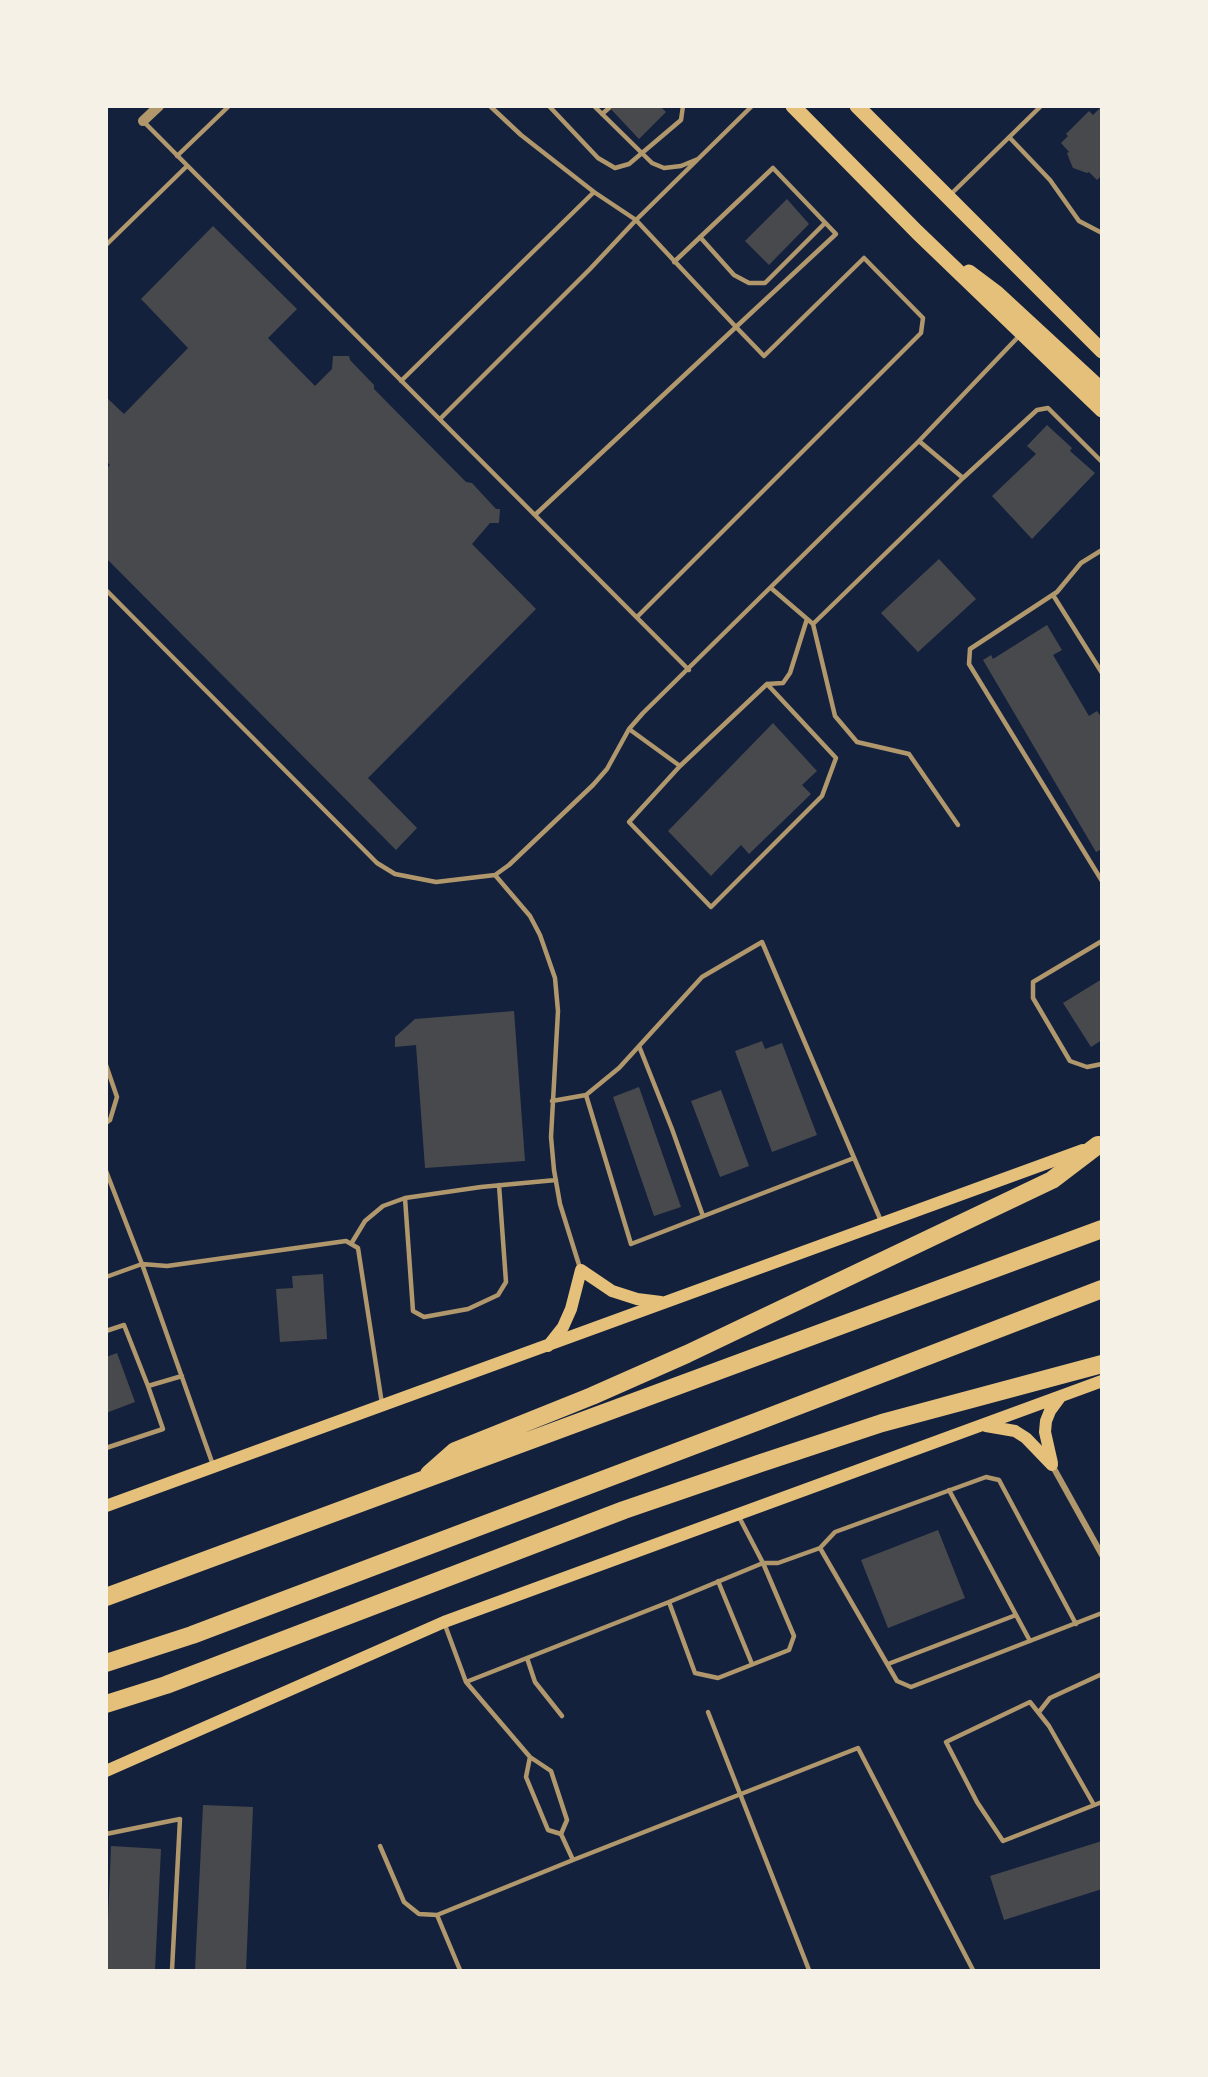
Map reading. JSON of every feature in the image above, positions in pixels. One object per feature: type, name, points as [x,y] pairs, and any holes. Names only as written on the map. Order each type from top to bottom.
[{"type":"highway","points":[[422,1480],[455,1451],[592,1396],[830,1287],[1052,1180],[1100,1144]]},
{"type":"highway","points":[[106,1597],[1101,1229]]},
{"type":"highway","points":[[106,1663],[192,1635],[1101,1289]]},
{"type":"highway","points":[[106,1704],[166,1684],[624,1510],[761,1462],[882,1423],[1101,1364]]},
{"type":"main road","points":[[793,106],[917,232],[1101,410]]},
{"type":"main road","points":[[857,106],[1101,351]]},
{"type":"main road","points":[[917,232],[997,293],[1101,390]]},
{"type":"main road","points":[[106,1506],[1100,1144]]},
{"type":"main road","points":[[547,1346],[562,1327],[571,1309],[581,1270],[612,1291],[637,1299],[665,1302]]},
{"type":"main road","points":[[106,1771],[444,1622],[1101,1381]]},
{"type":"main road","points":[[1052,1465],[1045,1432],[1046,1421],[1050,1411],[1062,1396]]},
{"type":"main road","points":[[982,1426],[1015,1431],[1026,1438],[1052,1465]]},
{"type":"street","points":[[143,121],[159,106]]},
{"type":"street","points":[[1052,1465],[1101,1555]]},
{"type":"lane","points":[[177,156],[229,106]]},
{"type":"lane","points":[[490,106],[521,135],[594,192],[636,220],[764,356],[864,258],[924,318],[921,333],[637,617]]},
{"type":"lane","points":[[549,106],[598,158],[615,168],[629,164],[681,120],[683,106]]},
{"type":"lane","points":[[594,106],[652,163],[664,168],[681,166],[701,157]]},
{"type":"lane","points":[[440,419],[752,106]]},
{"type":"lane","points":[[948,197],[1041,106]]},
{"type":"lane","points":[[602,114],[609,108]]},
{"type":"lane","points":[[143,121],[689,670]]},
{"type":"lane","points":[[617,129],[623,122]]},
{"type":"lane","points":[[1010,138],[1050,180],[1079,221],[1101,232]]},
{"type":"lane","points":[[106,245],[187,166]]},
{"type":"lane","points":[[535,515],[836,234],[773,168],[674,262]]},
{"type":"lane","points":[[401,381],[594,192]]},
{"type":"lane","points":[[700,237],[734,274],[749,283],[765,282],[825,223]]},
{"type":"lane","points":[[106,590],[378,863],[395,874],[436,882],[495,875],[509,865],[593,785],[607,769],[629,729],[643,713],[919,441],[1021,334]]},
{"type":"lane","points":[[813,624],[964,477],[1037,410],[1048,408],[1101,462]]},
{"type":"lane","points":[[919,441],[964,477]]},
{"type":"lane","points":[[1101,550],[1081,563],[1053,595],[970,649],[969,664],[1101,881]]},
{"type":"lane","points":[[771,588],[813,624],[835,716],[857,742],[909,754],[958,825]]},
{"type":"lane","points":[[1053,595],[1101,673]]},
{"type":"lane","points":[[767,684],[836,758],[822,796],[711,907],[629,822],[680,766],[767,684],[783,684],[790,673],[807,619]]},
{"type":"lane","points":[[629,729],[680,766]]},
{"type":"lane","points":[[495,875],[530,916],[540,935],[555,978],[558,1011],[551,1137],[556,1180],[568,1232],[581,1270]]},
{"type":"lane","points":[[1101,941],[1033,982],[1033,998],[1070,1061],[1087,1067],[1101,1064]]},
{"type":"lane","points":[[552,1101],[586,1095],[619,1068],[702,977],[762,942],[882,1223]]},
{"type":"lane","points":[[639,1046],[703,1216]]},
{"type":"lane","points":[[106,1065],[117,1097],[110,1120],[106,1123]]},
{"type":"lane","points":[[586,1095],[632,1244],[854,1158]]},
{"type":"lane","points":[[106,1171],[142,1264],[214,1468]]},
{"type":"lane","points":[[351,1244],[365,1221],[383,1206],[405,1198],[556,1180]]},
{"type":"lane","points":[[405,1198],[413,1311],[424,1317],[468,1309],[498,1295],[506,1282],[499,1185]]},
{"type":"lane","points":[[106,1277],[142,1264],[167,1266],[346,1241],[358,1248],[382,1406]]},
{"type":"lane","points":[[106,1331],[124,1325],[163,1428],[106,1448]]},
{"type":"lane","points":[[148,1386],[182,1376]]},
{"type":"lane","points":[[466,1682],[763,1563],[778,1563],[820,1548],[835,1532],[986,1477],[999,1480],[1076,1624]]},
{"type":"lane","points":[[949,1490],[1030,1641]]},
{"type":"lane","points":[[669,1602],[695,1673],[718,1678],[789,1650],[795,1636],[763,1563],[737,1514]]},
{"type":"lane","points":[[820,1548],[897,1681],[911,1688],[1101,1613]]},
{"type":"lane","points":[[718,1581],[752,1664]]},
{"type":"lane","points":[[888,1664],[1016,1615]]},
{"type":"lane","points":[[444,1622],[466,1682],[530,1756],[551,1771],[567,1820],[561,1834],[573,1860]]},
{"type":"lane","points":[[527,1658],[535,1682],[562,1716]]},
{"type":"lane","points":[[1039,1713],[1050,1698],[1101,1674]]},
{"type":"lane","points":[[1094,1805],[1049,1726],[1030,1702],[946,1742],[976,1802],[1003,1841],[1094,1805],[1101,1802]]},
{"type":"lane","points":[[708,1712],[809,1971]]},
{"type":"lane","points":[[380,1846],[404,1902],[419,1914],[437,1915],[858,1748],[973,1971]]},
{"type":"lane","points":[[530,1756],[526,1777],[548,1830],[561,1834]]},
{"type":"lane","points":[[106,1834],[180,1819],[172,1971]]},
{"type":"lane","points":[[437,1915],[460,1971]]},
{"type":"building","points":[[608,106],[660,106],[666,112],[639,139]]},
{"type":"building","points":[[1102,106],[1102,175],[1097,180],[1089,172],[1073,168],[1067,153],[1069,152],[1061,143],[1068,136],[1066,134],[1089,111],[1093,115]]},
{"type":"building","points":[[787,199],[809,224],[769,265],[745,241]]},
{"type":"building","points":[[213,226],[297,309],[268,338],[315,386],[332,369],[333,356],[349,356],[350,360],[374,385],[374,389],[466,482],[472,483],[496,509],[500,509],[499,523],[490,523],[472,544],[536,609],[368,778],[417,828],[396,850],[106,558],[106,469],[110,465],[106,461],[106,397],[124,414],[188,348],[141,299]]},
{"type":"building","points":[[1047,425],[1072,448],[1070,451],[1095,473],[1032,539],[992,496],[1036,454],[1027,446]]},
{"type":"building","points":[[939,559],[976,599],[918,652],[881,613]]},
{"type":"building","points":[[1047,625],[1062,650],[1053,655],[1089,716],[1097,711],[1102,718],[1102,849],[1096,852],[983,660],[991,655],[993,659]]},
{"type":"building","points":[[773,723],[817,771],[802,785],[811,794],[749,854],[741,845],[711,876],[668,831]]},
{"type":"building","points":[[1102,979],[1102,1040],[1091,1047],[1063,1003]]},
{"type":"building","points":[[514,1011],[525,1161],[425,1168],[416,1045],[395,1047],[395,1037],[415,1019]]},
{"type":"building","points":[[762,1041],[765,1049],[782,1043],[817,1135],[772,1152],[735,1051]]},
{"type":"building","points":[[639,1087],[681,1207],[654,1216],[613,1097]]},
{"type":"building","points":[[721,1090],[749,1166],[720,1177],[691,1101]]},
{"type":"building","points":[[323,1274],[327,1339],[280,1342],[276,1289],[293,1288],[292,1276]]},
{"type":"building","points":[[117,1353],[135,1402],[106,1413],[106,1357]]},
{"type":"building","points":[[938,1530],[965,1598],[888,1628],[861,1560]]},
{"type":"building","points":[[203,1805],[253,1807],[246,1970],[195,1970]]},
{"type":"building","points":[[1102,1841],[1102,1889],[1004,1920],[990,1876]]},
{"type":"building","points":[[111,1846],[161,1849],[155,1970],[106,1970]]}]
